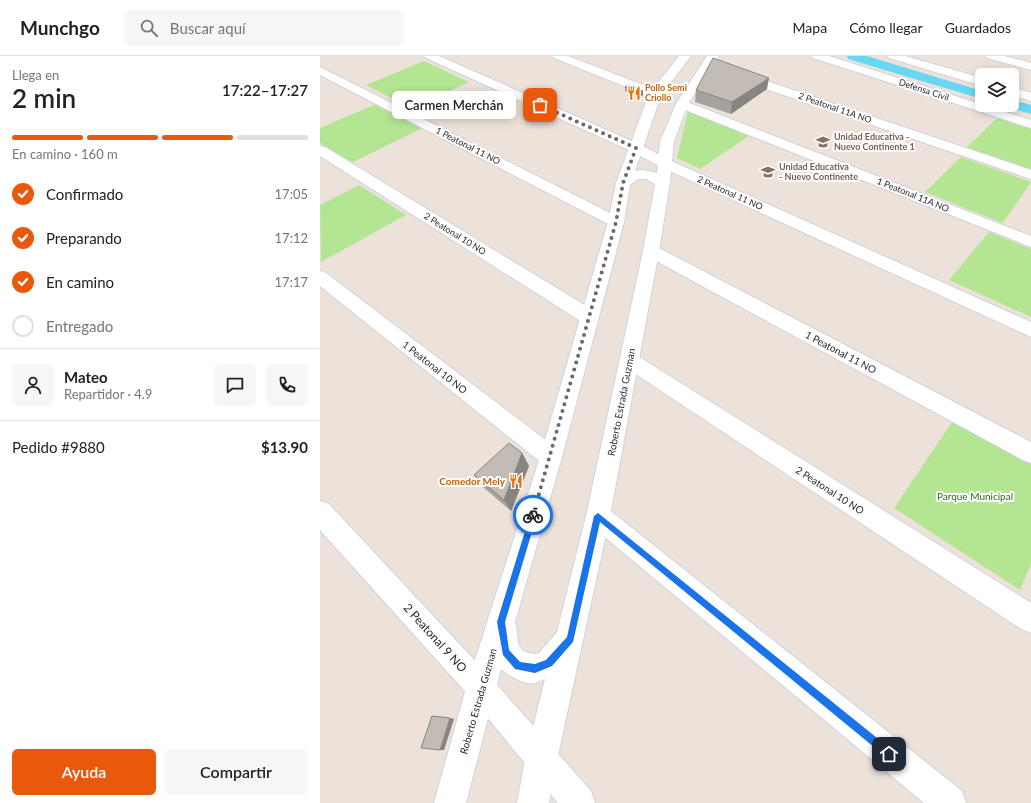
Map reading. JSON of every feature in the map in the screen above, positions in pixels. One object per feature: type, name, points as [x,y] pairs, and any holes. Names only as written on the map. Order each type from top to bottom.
[{"type":"street","name":"2 Peatonal 11 NO","points":[[430,56],[637,143],[663,173],[1031,330]]},
{"type":"street","points":[[558,56],[655,94]]},
{"type":"street","name":"Roberto Estrada Guzman","points":[[450,803],[481,688],[551,457],[616,222],[623,183],[655,94],[685,56]]},
{"type":"street","name":"Defensa Civil","points":[[817,56],[1031,124]]},
{"type":"street","points":[[894,56],[975,80]]},
{"type":"street","points":[[991,56],[1031,67]]},
{"type":"street","name":"Roberto Estrada Guzman","points":[[533,803],[541,760],[598,516],[651,251],[667,141],[682,104],[717,66]]},
{"type":"street","name":"2 Peatonal 11A NO","points":[[717,66],[1031,175]]},
{"type":"street","name":"1 Peatonal 11 NO","points":[[320,70],[616,222]]},
{"type":"street","points":[[1019,93],[1031,97]]},
{"type":"street","name":"1 Peatonal 11A NO","points":[[682,104],[1031,242]]},
{"type":"street","points":[[637,143],[651,146],[660,145],[667,141]]},
{"type":"street","name":"2 Peatonal 10 NO","points":[[320,150],[590,317]]},
{"type":"street","points":[[623,183],[630,177],[639,174],[653,176],[663,173]]},
{"type":"street","name":"1 Peatonal 11 NO","points":[[651,251],[1031,453]]},
{"type":"street","name":"1 Peatonal 10 NO","points":[[320,277],[551,457]]},
{"type":"street","name":"2 Peatonal 10 NO","points":[[629,360],[1031,619]]},
{"type":"street","name":"2 Peatonal 9 NO","points":[[320,512],[481,688],[579,803]]},
{"type":"street","points":[[598,516],[950,803]]},
{"type":"street","points":[[501,622],[506,652],[518,666],[535,668],[549,663],[570,639]]},
{"type":"green space","points":[[424,61],[469,82],[411,108],[366,85]]},
{"type":"green space","points":[[376,104],[423,128],[351,163],[320,143],[320,128]]},
{"type":"green space","points":[[688,111],[749,136],[700,169],[677,158]]},
{"type":"green space","points":[[997,118],[1031,129],[1031,171],[966,148]]},
{"type":"green space","points":[[961,157],[1031,182],[1003,223],[925,192]]},
{"type":"green space","points":[[359,185],[406,215],[321,262],[320,205]]},
{"type":"green space","points":[[989,232],[1031,249],[1031,317],[949,280]]},
{"type":"green space","name":"Parque Municipal","points":[[953,421],[1031,464],[1031,564],[1020,590],[894,508]]},
{"type":"building","points":[[713,58],[769,78],[732,102],[696,90]]},
{"type":"building","points":[[629,85],[643,91],[639,93],[625,87]]},
{"type":"building","points":[[509,443],[522,453],[504,500],[474,475]]},
{"type":"building","points":[[432,716],[450,718],[440,750],[421,748]]},
{"type":"waterway","points":[[853,56],[975,93]]},
{"type":"waterway","points":[[1019,106],[1031,110]]},
{"type":"way so far","points":[[533,515],[551,457],[616,222],[623,183],[636,148],[540,105]]},
{"type":"place","name":"Pollo Semi Criollo","points":[[634,93]]},
{"type":"place","name":"Carmen Merchán","points":[[540,105]]},
{"type":"place","name":"Unidad Educativa - Nuevo Continente 1","points":[[823,142]]},
{"type":"place","name":"Unidad Educativa - Nuevo Continente","points":[[768,172]]},
{"type":"place","name":"Comedor Mely","points":[[516,481]]},
{"type":"route","points":[[533,515],[501,622],[506,652],[518,666],[535,668],[549,663],[570,639],[598,516],[889,754]]}]
